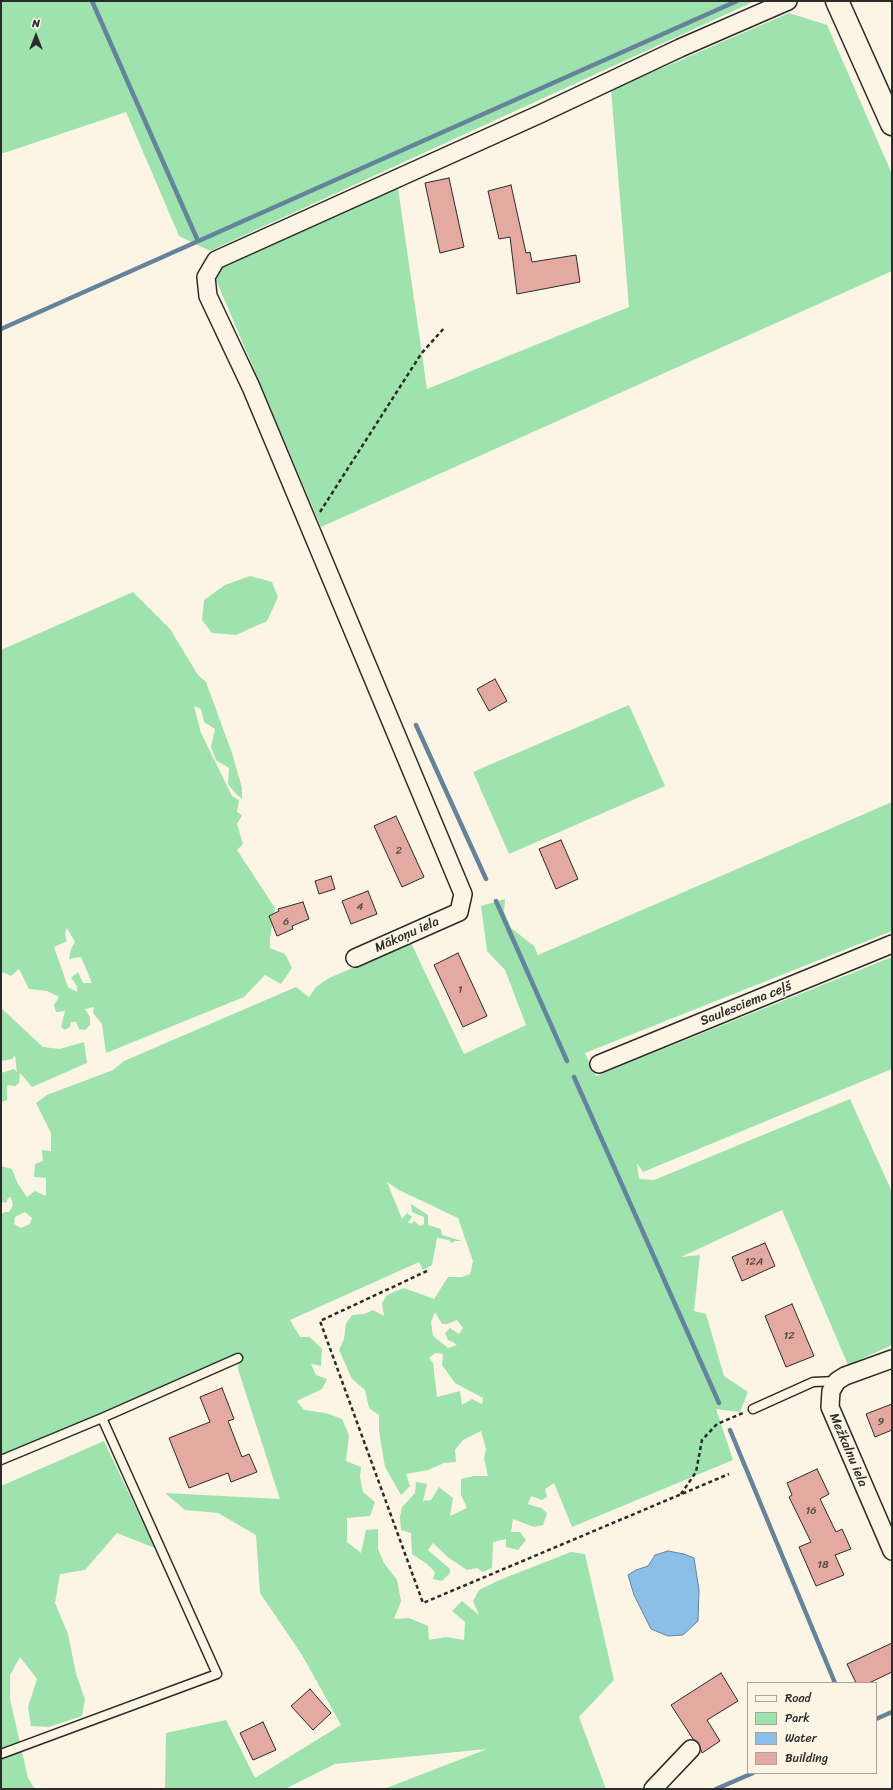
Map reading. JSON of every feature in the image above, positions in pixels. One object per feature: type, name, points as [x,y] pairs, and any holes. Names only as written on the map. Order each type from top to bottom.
[{"type":"street","points":[[310,528],[251,387],[208,296],[206,276],[216,260],[540,114],[680,48],[788,1]]},
{"type":"street","points":[[837,1],[890,116]]},
{"type":"street","name":"Mākoņu iela","points":[[310,528],[462,894],[459,912],[355,958]]},
{"type":"street","name":"Saulesciema ceļš","points":[[600,1064],[892,944]]},
{"type":"street","points":[[837,1381],[845,1376],[892,1359]]},
{"type":"street","name":"Mežkalnu iela","points":[[837,1381],[831,1391],[830,1407],[892,1551]]},
{"type":"street","points":[[653,1789],[691,1749]]},
{"type":"lane","points":[[1,1460],[102,1418],[238,1358]]},
{"type":"lane","points":[[753,1409],[813,1382],[837,1381]]},
{"type":"lane","points":[[1,1754],[217,1674],[102,1418]]},
{"type":"path","points":[[310,528],[421,354],[445,327]]},
{"type":"path","points":[[427,1271],[320,1320],[423,1603],[729,1474]]},
{"type":"path","points":[[681,1494],[696,1472],[702,1440],[717,1424],[753,1409]]},
{"type":"green space","points":[[1,1],[755,1],[210,251],[179,236],[126,112],[1,154]]},
{"type":"green space","points":[[789,13],[827,25],[892,174],[892,271],[321,527],[216,280],[223,267],[398,188],[427,389],[629,307],[611,90]]},
{"type":"green space","points":[[250,576],[272,582],[278,597],[267,621],[236,635],[212,633],[202,620],[204,600],[225,585]]},
{"type":"green space","points":[[133,592],[170,629],[198,675],[206,682],[232,753],[242,788],[242,799],[228,784],[229,768],[216,760],[211,747],[215,729],[204,722],[201,709],[194,706],[201,733],[232,796],[239,800],[237,812],[242,815],[237,824],[243,844],[237,850],[275,908],[270,938],[270,948],[285,954],[292,968],[281,984],[265,975],[244,997],[106,1053],[102,1024],[93,1013],[94,1007],[85,1009],[90,1017],[90,1025],[85,1030],[79,1029],[76,1022],[71,1022],[70,1027],[65,1030],[61,1027],[65,1011],[56,1012],[54,1005],[59,997],[47,991],[29,989],[19,969],[11,976],[3,972],[1,976],[1,650]],"holes":[[[67,928],[75,942],[71,949],[69,959],[81,957],[92,983],[83,983],[78,972],[71,978],[77,986],[77,992],[68,987],[54,947],[67,941],[65,934]]]},
{"type":"green space","points":[[629,705],[665,786],[509,854],[473,772]]},
{"type":"green space","points":[[892,802],[892,931],[585,1053],[596,1076],[892,957],[892,1069],[643,1172],[637,1163],[639,1179],[654,1180],[850,1099],[892,1192],[892,1345],[848,1365],[782,1210],[681,1257],[700,1255],[694,1311],[706,1314],[724,1376],[748,1392],[740,1412],[716,1409],[733,1460],[572,1527],[554,1483],[545,1489],[547,1497],[542,1500],[531,1496],[528,1504],[541,1508],[547,1513],[543,1525],[534,1527],[513,1519],[511,1532],[520,1532],[526,1540],[518,1550],[506,1547],[506,1539],[493,1542],[492,1568],[483,1572],[477,1568],[467,1570],[449,1558],[433,1543],[428,1550],[450,1569],[450,1573],[442,1581],[433,1579],[435,1572],[427,1564],[412,1554],[411,1533],[401,1530],[400,1517],[402,1507],[415,1493],[416,1482],[427,1484],[423,1501],[431,1500],[439,1487],[453,1498],[450,1516],[467,1508],[461,1495],[461,1479],[473,1476],[488,1476],[484,1458],[486,1449],[481,1431],[463,1440],[455,1450],[456,1462],[444,1463],[428,1470],[406,1474],[410,1486],[401,1495],[385,1467],[379,1431],[379,1415],[369,1408],[365,1390],[352,1379],[339,1350],[344,1339],[346,1324],[352,1315],[364,1314],[373,1310],[384,1316],[382,1303],[387,1295],[404,1288],[434,1299],[448,1277],[462,1277],[470,1274],[473,1261],[458,1218],[399,1190],[387,1182],[402,1219],[407,1213],[412,1217],[408,1222],[411,1224],[414,1221],[420,1226],[424,1224],[424,1217],[412,1212],[411,1204],[428,1215],[428,1225],[441,1229],[442,1235],[462,1241],[455,1241],[452,1243],[449,1240],[437,1238],[432,1265],[423,1270],[419,1262],[290,1320],[300,1337],[310,1337],[322,1349],[321,1366],[311,1364],[316,1375],[327,1379],[322,1389],[297,1401],[304,1410],[326,1413],[342,1419],[349,1435],[346,1461],[361,1467],[360,1477],[363,1492],[375,1502],[370,1516],[347,1518],[347,1542],[361,1553],[366,1530],[378,1529],[378,1549],[384,1563],[397,1580],[401,1601],[394,1619],[409,1618],[428,1626],[429,1640],[446,1637],[464,1640],[465,1622],[452,1611],[462,1601],[479,1615],[473,1601],[479,1590],[502,1579],[571,1552],[585,1554],[614,1680],[579,1717],[606,1789],[384,1789],[487,1749],[335,1764],[285,1789],[165,1789],[166,1733],[226,1720],[255,1778],[341,1725],[302,1655],[260,1593],[256,1535],[218,1513],[185,1510],[165,1493],[280,1499],[238,1369],[238,1358],[1,1460],[1,1214],[9,1212],[13,1205],[11,1197],[8,1198],[6,1203],[1,1202],[1,1166],[12,1169],[18,1184],[27,1197],[35,1191],[46,1196],[46,1178],[34,1177],[35,1164],[43,1161],[42,1150],[51,1151],[51,1133],[36,1103],[47,1095],[113,1070],[124,1061],[296,987],[309,997],[316,987],[329,978],[411,943],[464,1054],[526,1025],[505,970],[487,951],[481,906],[505,899],[504,912],[511,928],[534,946],[538,955]],"holes":[[[25,1212],[32,1218],[30,1224],[21,1228],[14,1224],[15,1217]],[[435,1312],[442,1324],[447,1324],[457,1320],[463,1328],[459,1334],[450,1328],[445,1333],[448,1340],[457,1345],[448,1348],[433,1336],[431,1322]],[[435,1353],[443,1354],[442,1365],[455,1383],[483,1398],[482,1404],[472,1399],[462,1405],[460,1391],[437,1397],[433,1363],[429,1358]]]},
{"type":"green space","points":[[1,1008],[43,1047],[60,1049],[84,1042],[87,1063],[32,1087],[20,1073],[19,1083],[15,1086],[7,1085],[7,1100],[1,1102],[1,1073],[14,1069],[17,1072],[15,1055],[12,1059],[3,1061],[1,1058]]},
{"type":"green space","points":[[104,1441],[155,1548],[117,1533],[85,1570],[60,1574],[55,1603],[68,1634],[76,1674],[85,1699],[82,1716],[49,1727],[31,1726],[28,1707],[37,1679],[20,1657],[10,1675],[10,1699],[28,1778],[35,1789],[1,1789],[1,1486]]},
{"type":"water","points":[[668,1551],[684,1554],[694,1558],[699,1590],[698,1621],[683,1635],[668,1636],[651,1629],[634,1595],[628,1575],[636,1570],[648,1566],[655,1555]]},
{"type":"building","points":[[449,178],[464,247],[440,253],[425,183]]},
{"type":"building","points":[[511,185],[526,253],[530,252],[532,262],[576,255],[580,282],[517,294],[510,237],[499,239],[488,191]]},
{"type":"building","points":[[495,679],[507,701],[489,711],[477,689]]},
{"type":"building","points":[[396,816],[424,877],[402,887],[374,826]]},
{"type":"building","points":[[561,840],[578,879],[556,889],[539,849]]},
{"type":"building","points":[[331,876],[335,889],[319,894],[315,881]]},
{"type":"building","points":[[368,891],[377,914],[351,924],[342,901]]},
{"type":"building","points":[[303,902],[309,919],[292,926],[293,929],[277,936],[269,916],[279,911],[278,909]]},
{"type":"building","points":[[458,953],[487,1016],[463,1027],[434,965]]},
{"type":"building","points":[[765,1243],[775,1266],[742,1281],[732,1257]]},
{"type":"building","points":[[792,1304],[814,1356],[786,1367],[765,1316]]},
{"type":"building","points":[[222,1388],[234,1419],[228,1421],[242,1457],[249,1454],[257,1472],[231,1482],[228,1473],[189,1488],[169,1438],[210,1422],[200,1397]]},
{"type":"building","points":[[892,1404],[892,1430],[875,1437],[866,1414]]},
{"type":"building","points":[[817,1469],[829,1494],[820,1499],[836,1532],[842,1529],[851,1549],[835,1555],[844,1575],[816,1586],[799,1547],[811,1542],[789,1497],[792,1495],[787,1483]]},
{"type":"building","points":[[892,1643],[892,1672],[871,1682],[856,1682],[847,1664]]},
{"type":"building","points":[[721,1673],[738,1701],[707,1720],[720,1741],[702,1753],[698,1742],[693,1739],[671,1705]]},
{"type":"building","points":[[310,1689],[331,1713],[313,1730],[291,1706]]},
{"type":"building","points":[[263,1722],[276,1750],[253,1760],[240,1733]]},
{"type":"waterway","points":[[92,1],[198,241]]},
{"type":"waterway","points":[[1,329],[737,1]]},
{"type":"waterway","points":[[416,725],[486,879]]},
{"type":"waterway","points":[[496,901],[567,1061]]},
{"type":"waterway","points":[[574,1077],[719,1403]]},
{"type":"waterway","points":[[730,1430],[835,1682]]},
{"type":"waterway","points":[[877,1719],[892,1712]]},
{"type":"waterway","points":[[716,1789],[751,1774]]}]
